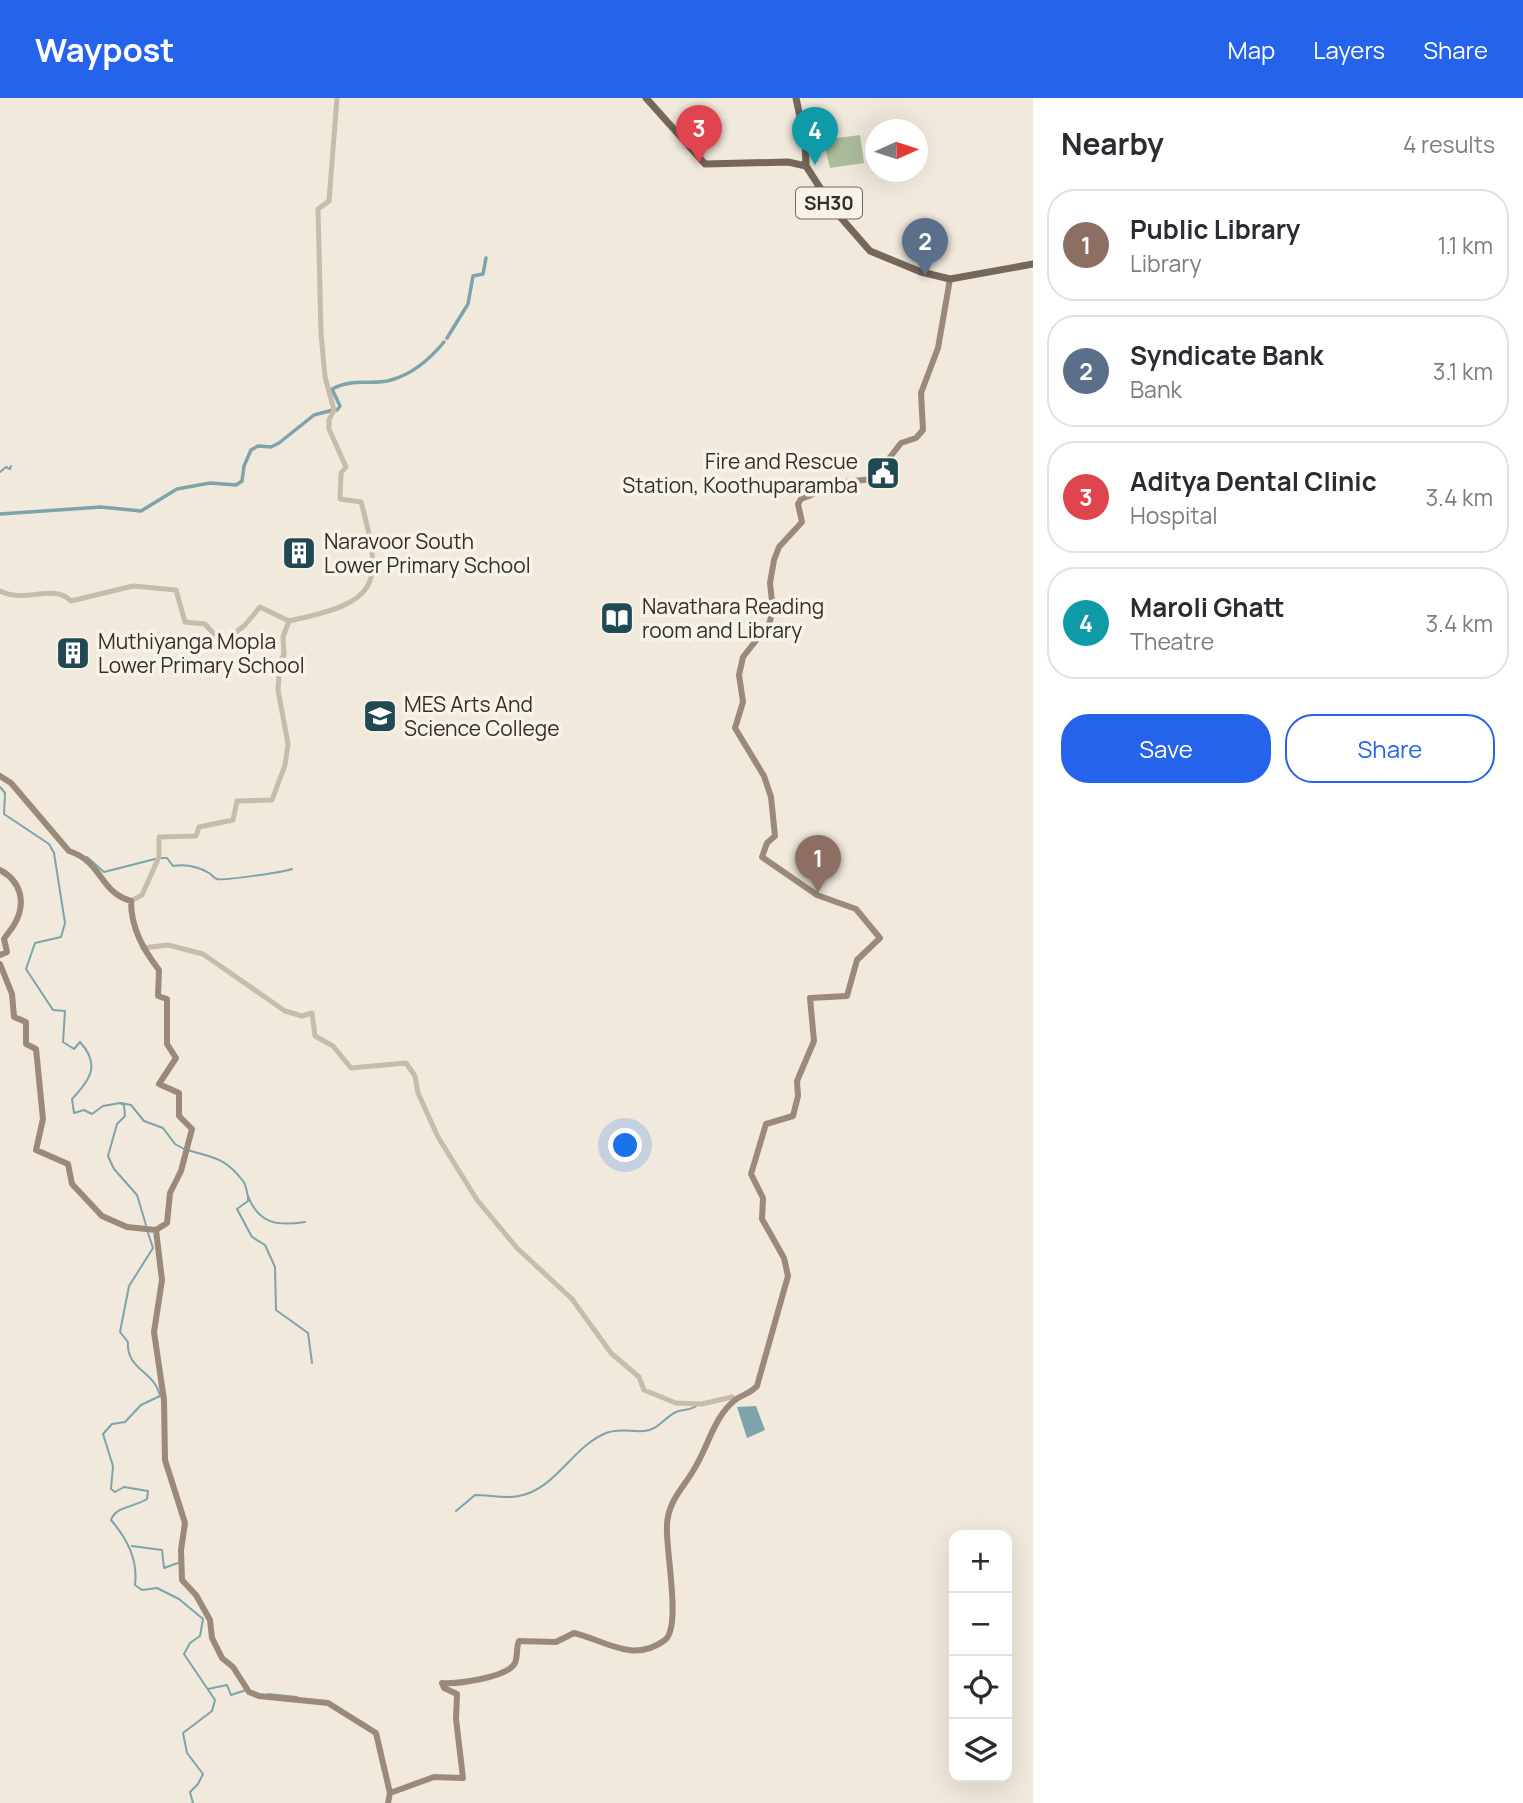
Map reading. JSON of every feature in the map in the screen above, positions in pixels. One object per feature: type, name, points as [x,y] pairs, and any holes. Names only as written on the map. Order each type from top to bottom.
[{"type":"main road","name":"SH30","points":[[646,98],[705,164],[788,162],[806,166],[835,211],[863,247],[912,268],[950,279],[1033,264]]},
{"type":"main road","points":[[796,98],[805,140],[806,166]]},
{"type":"main road","points":[[390,1793],[434,1777],[462,1780],[456,1718],[457,1694],[444,1688],[442,1683],[460,1684],[489,1678],[511,1667],[515,1663],[518,1642],[527,1639],[556,1642],[574,1633],[621,1651],[647,1647],[666,1639],[671,1631],[666,1543],[668,1510],[697,1465],[717,1422],[735,1400],[758,1385],[788,1276],[784,1258],[762,1219],[763,1198],[751,1174],[765,1127],[770,1121],[793,1116],[798,1097],[798,1078],[814,1041],[810,998],[847,996],[857,960],[880,937],[856,909],[817,895],[762,857],[767,843],[775,836],[773,816],[764,776],[735,728],[743,702],[740,666],[745,653],[769,624],[773,611],[770,583],[774,560],[779,547],[802,522],[798,504],[801,499],[844,482],[873,479],[898,446],[916,438],[923,430],[921,393],[938,348],[950,279]]},
{"type":"main road","points":[[0,776],[11,783],[69,851],[83,855],[94,865],[112,893],[131,901],[132,916],[143,948],[159,970],[158,996],[167,999],[167,1044],[176,1059],[159,1084],[179,1093],[179,1116],[192,1129],[181,1171],[170,1193],[165,1227],[156,1230],[127,1227],[102,1216],[72,1184],[68,1164],[36,1150],[43,1119],[36,1049],[26,1044],[26,1022],[14,1017],[12,994],[0,964]]},
{"type":"main road","points":[[0,870],[15,879],[20,897],[16,920],[4,940],[7,952],[0,955]]},
{"type":"main road","points":[[156,1230],[162,1283],[155,1332],[164,1400],[165,1460],[185,1523],[181,1550],[182,1580],[196,1595],[210,1620],[212,1638],[219,1654],[237,1671],[249,1692],[259,1696],[328,1703],[376,1733],[390,1793],[388,1803]]},
{"type":"street","points":[[0,591],[15,597],[55,592],[66,595],[71,601],[133,586],[176,590],[185,622],[205,624],[222,643],[245,625],[260,607],[289,621],[346,606],[362,597],[373,561],[361,502],[340,499],[341,473],[346,467],[329,429],[329,420],[334,410],[325,377],[321,333],[318,209],[330,201],[333,184],[337,98]]},
{"type":"street","points":[[131,901],[142,895],[159,857],[159,837],[195,836],[199,827],[233,820],[237,801],[272,800],[285,765],[288,744],[278,690],[279,669],[284,655],[283,637],[289,621]]},
{"type":"street","points":[[143,948],[168,945],[203,954],[285,1011],[302,1016],[312,1013],[317,1039],[333,1046],[351,1069],[406,1063],[415,1076],[418,1093],[439,1137],[477,1200],[517,1248],[572,1299],[611,1353],[639,1377],[644,1390],[676,1403],[702,1404],[732,1397],[735,1400]]},
{"type":"green space","points":[[860,135],[864,163],[830,168],[823,140]]},
{"type":"water","points":[[756,1406],[765,1430],[747,1438],[737,1407]]},
{"type":"waterway","points":[[447,338],[468,304],[473,276],[483,274],[486,258]]},
{"type":"waterway","points":[[337,410],[340,406],[332,389],[348,383],[384,382],[407,374],[444,342]]},
{"type":"waterway","points":[[0,514],[101,507],[141,511],[177,489],[210,483],[236,485],[242,481],[244,466],[251,450],[258,446],[271,447],[314,415],[333,410]]},
{"type":"waterway","points":[[0,472],[6,467],[10,469],[11,466]]},
{"type":"waterway","points":[[0,787],[5,793],[4,814],[49,844],[54,853],[65,923],[61,937],[35,943],[26,969],[53,1010],[65,1011],[63,1042],[74,1049],[80,1042],[90,1058],[91,1072],[88,1079],[72,1099],[74,1113],[84,1110],[92,1114],[103,1106],[120,1103],[124,1105],[125,1116],[117,1124],[108,1156],[114,1169],[137,1195],[146,1225]]},
{"type":"waterway","points":[[87,857],[104,872],[155,859]]},
{"type":"waterway","points":[[161,858],[167,858],[173,866],[187,865],[200,869],[217,879],[292,869]]},
{"type":"waterway","points":[[121,1103],[131,1105],[144,1121],[163,1128],[175,1144],[184,1149]]},
{"type":"waterway","points":[[188,1150],[230,1167],[244,1183],[253,1206],[264,1218],[287,1224],[305,1222]]},
{"type":"waterway","points":[[248,1196],[248,1201],[237,1209],[252,1237],[265,1245],[275,1267],[276,1310],[308,1333],[312,1363]]},
{"type":"waterway","points":[[148,1233],[153,1248],[129,1286],[120,1332],[128,1342],[131,1359],[153,1381],[160,1396],[141,1405],[125,1422],[112,1424],[103,1434],[113,1466],[111,1489],[115,1492],[124,1487],[148,1491],[147,1499],[121,1509],[111,1520],[130,1551],[135,1567],[135,1585],[142,1590],[157,1588],[179,1599],[203,1619],[200,1636],[190,1643],[184,1654],[215,1700],[212,1711],[183,1733],[187,1753],[203,1774],[190,1792],[193,1803]]},
{"type":"waterway","points":[[456,1511],[475,1495],[514,1497],[532,1492],[554,1477],[594,1439],[620,1430],[649,1430],[676,1412],[696,1406]]},
{"type":"waterway","points":[[132,1546],[162,1550],[164,1568],[178,1563]]},
{"type":"waterway","points":[[208,1689],[227,1685],[231,1695],[246,1690]]},
{"type":"waterway","points":[[268,1694],[297,1697]]},
{"type":"place","name":"Aditya Dental Clinic","points":[[699,163]]},
{"type":"place","name":"Maroli Ghatt","points":[[815,165]]},
{"type":"place","name":"Syndicate Bank","points":[[925,276]]},
{"type":"place","name":"Fire and Rescue Station, Koothuparamba","points":[[883,473]]},
{"type":"place","name":"Naravoor South Lower Primary School","points":[[299,553]]},
{"type":"place","name":"Navathara Reading room and Library","points":[[617,618]]},
{"type":"place","name":"Muthiyanga Mopla Lower Primary School","points":[[73,653]]},
{"type":"place","name":"MES Arts And Science College","points":[[380,716]]},
{"type":"place","name":"Public Library","points":[[818,893]]}]
